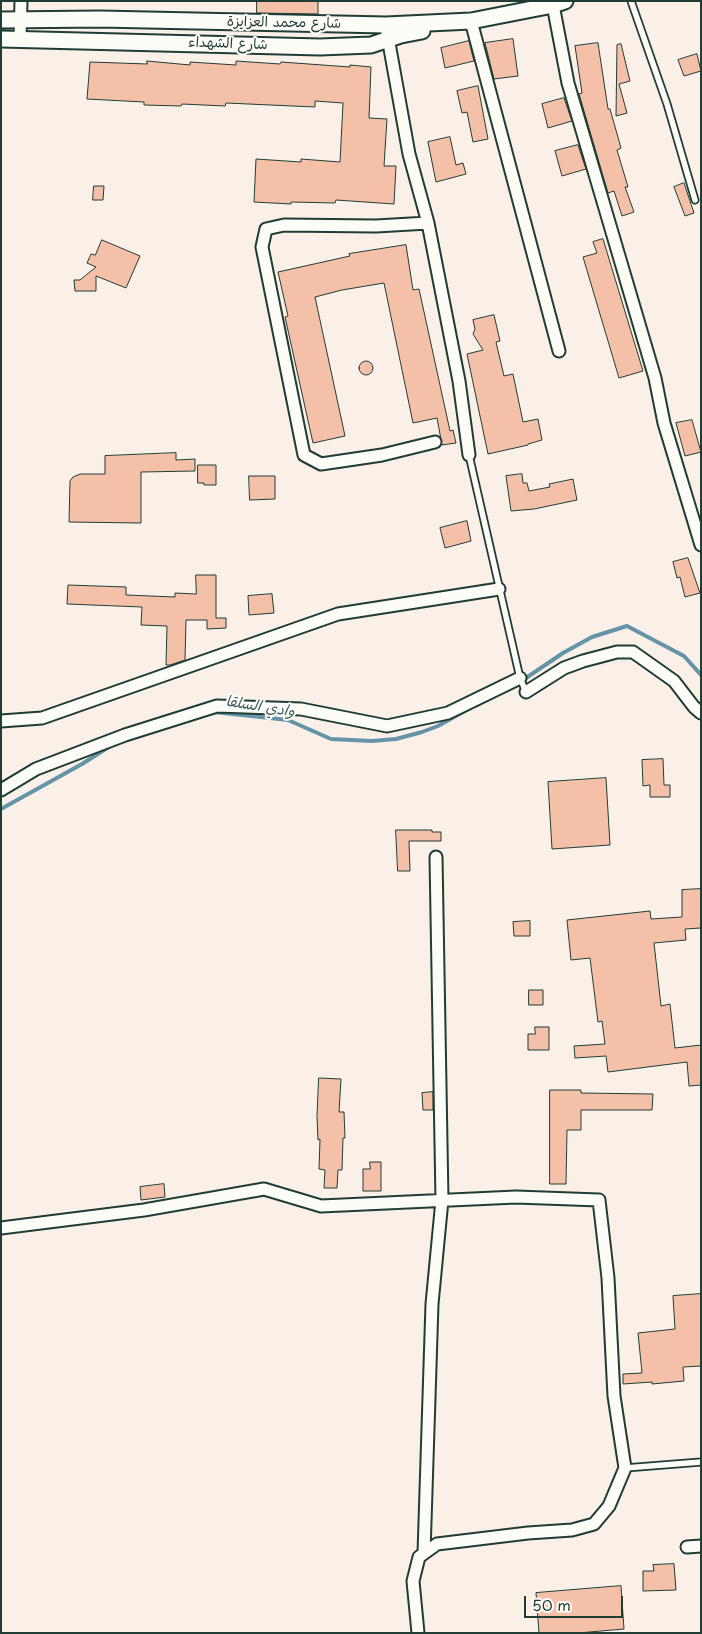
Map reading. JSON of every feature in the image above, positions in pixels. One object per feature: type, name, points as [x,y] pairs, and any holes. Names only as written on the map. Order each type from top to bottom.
[{"type":"main road","points":[[471,21],[559,3]]},
{"type":"main road","name":"شارع محمد العزايزة","points":[[1,20],[100,19],[387,32]]},
{"type":"main road","name":"شارع الشهداء","points":[[1,39],[320,47],[371,45],[387,32],[401,35],[436,28],[452,22],[471,21]]},
{"type":"street","points":[[20,39],[21,1]]},
{"type":"street","points":[[559,3],[568,83],[655,378],[664,423],[701,545]]},
{"type":"street","points":[[471,21],[559,351]]},
{"type":"street","points":[[387,32],[409,154],[428,223],[459,381],[469,455]]},
{"type":"street","points":[[428,223],[376,226],[284,225],[266,229],[262,247],[304,455],[321,464],[382,455],[435,442]]},
{"type":"street","points":[[1,721],[42,718],[338,614],[499,589]]},
{"type":"street","points":[[526,692],[564,668],[617,652],[634,652],[674,681],[701,713]]},
{"type":"street","points":[[1,790],[36,769],[125,735],[217,706],[301,709],[387,726],[448,713],[520,678]]},
{"type":"street","points":[[424,1552],[432,1304],[442,1200],[436,857]]},
{"type":"street","points":[[1,1228],[144,1210],[264,1189],[321,1206],[516,1196],[599,1200],[608,1278],[614,1396],[625,1468],[609,1506],[594,1524],[572,1530],[528,1533],[437,1544],[424,1552],[419,1556],[414,1581],[418,1633]]},
{"type":"street","points":[[687,1547],[701,1546]]},
{"type":"lane","points":[[630,1],[667,104],[695,200]]},
{"type":"lane","points":[[469,455],[520,678],[526,692]]},
{"type":"lane","points":[[625,1468],[701,1462]]},
{"type":"building","points":[[257,1],[318,1],[318,14],[257,13]]},
{"type":"building","points":[[513,39],[518,76],[494,79],[485,43]]},
{"type":"building","points":[[469,41],[474,61],[445,68],[441,48]]},
{"type":"building","points":[[598,43],[608,109],[610,109],[621,148],[617,150],[628,187],[625,187],[634,212],[622,216],[614,191],[608,193],[579,94],[582,93],[575,46]]},
{"type":"building","points":[[621,44],[630,81],[619,84],[627,113],[616,116],[617,45]]},
{"type":"building","points":[[697,54],[701,71],[684,76],[678,60]]},
{"type":"building","points":[[147,61],[190,65],[190,62],[236,65],[236,61],[371,67],[369,118],[387,119],[384,166],[396,166],[394,204],[336,200],[335,203],[291,202],[291,204],[254,202],[256,159],[301,162],[301,159],[340,162],[343,103],[315,101],[315,107],[226,103],[225,106],[182,104],[181,106],[144,105],[144,102],[87,99],[90,62],[147,64]]},
{"type":"building","points":[[478,86],[488,139],[473,142],[467,112],[462,113],[457,91]]},
{"type":"building","points":[[564,98],[572,121],[548,128],[542,104]]},
{"type":"building","points":[[450,137],[456,165],[463,163],[466,174],[436,182],[428,142]]},
{"type":"building","points":[[578,145],[586,169],[562,176],[555,151]]},
{"type":"building","points":[[684,183],[694,213],[685,216],[674,187]]},
{"type":"building","points":[[94,186],[104,186],[103,200],[93,200]]},
{"type":"building","points":[[603,239],[643,371],[619,378],[583,257],[597,253],[593,242]]},
{"type":"building","points":[[102,240],[140,256],[126,288],[96,276],[96,291],[75,291],[74,280],[80,280],[96,267],[87,263],[91,254],[95,255]]},
{"type":"building","points":[[406,245],[413,290],[419,289],[450,431],[453,430],[456,443],[442,445],[437,418],[413,423],[384,283],[315,297],[345,436],[313,443],[285,317],[288,316],[278,272],[350,256],[349,254]]},
{"type":"building","points":[[494,315],[500,341],[496,342],[504,376],[513,374],[523,422],[538,419],[542,440],[488,454],[467,354],[483,350],[473,334],[475,329],[473,320]]},
{"type":"building","points":[[366,361],[371,363],[373,368],[371,373],[366,375],[361,373],[359,368],[361,363]]},
{"type":"building","points":[[692,420],[701,452],[685,456],[676,423]]},
{"type":"building","points":[[176,453],[176,460],[195,459],[195,471],[141,472],[141,523],[69,522],[70,481],[73,477],[80,474],[105,474],[105,456]]},
{"type":"building","points":[[198,465],[216,465],[216,485],[198,483]]},
{"type":"building","points":[[522,474],[523,483],[527,483],[529,491],[550,487],[549,484],[573,479],[577,500],[534,509],[511,511],[506,476]]},
{"type":"building","points":[[249,476],[275,476],[275,499],[250,500]]},
{"type":"building","points":[[467,521],[471,541],[445,548],[440,528]]},
{"type":"building","points":[[688,558],[700,593],[685,597],[680,577],[677,578],[673,562]]},
{"type":"building","points":[[196,575],[216,575],[216,618],[226,618],[226,628],[207,629],[207,620],[186,620],[185,660],[170,665],[166,665],[167,626],[141,625],[142,607],[67,604],[68,585],[126,587],[126,595],[175,597],[175,593],[196,594]]},
{"type":"building","points":[[272,594],[274,613],[249,615],[248,596]]},
{"type":"building","points":[[663,759],[664,785],[670,785],[670,797],[650,797],[650,785],[643,786],[642,760]]},
{"type":"building","points":[[606,778],[610,845],[552,849],[548,782]]},
{"type":"building","points":[[396,830],[432,830],[432,832],[441,832],[441,841],[409,841],[410,871],[398,871]]},
{"type":"building","points":[[701,889],[701,928],[685,929],[686,940],[654,943],[661,1006],[670,1004],[675,1048],[701,1045],[701,1085],[689,1086],[687,1062],[608,1072],[606,1056],[575,1058],[574,1046],[605,1044],[602,1021],[598,1022],[590,958],[571,960],[567,920],[650,911],[651,919],[682,917],[682,890]]},
{"type":"building","points":[[530,921],[530,936],[514,936],[513,922]]},
{"type":"building","points":[[529,990],[543,990],[543,1005],[529,1005]]},
{"type":"building","points":[[535,1027],[549,1027],[549,1050],[528,1050],[528,1034],[535,1034]]},
{"type":"building","points":[[319,1078],[341,1079],[339,1112],[344,1112],[345,1138],[343,1138],[342,1170],[338,1170],[337,1188],[324,1188],[325,1170],[319,1169],[320,1139],[318,1140],[317,1117]]},
{"type":"building","points":[[550,1090],[581,1090],[581,1093],[653,1094],[652,1110],[581,1110],[581,1130],[567,1130],[566,1184],[550,1184]]},
{"type":"building","points":[[433,1092],[433,1110],[423,1110],[422,1093]]},
{"type":"building","points":[[370,1162],[381,1162],[381,1191],[363,1191],[363,1169],[370,1169]]},
{"type":"building","points":[[164,1184],[165,1197],[141,1200],[140,1187]]},
{"type":"building","points":[[701,1294],[701,1366],[683,1367],[684,1381],[623,1384],[623,1374],[642,1373],[638,1333],[675,1329],[673,1296]]},
{"type":"building","points":[[674,1564],[676,1590],[643,1591],[643,1571],[654,1571],[653,1565]]},
{"type":"building","points":[[621,1586],[624,1629],[578,1633],[539,1633],[536,1593]]},
{"type":"waterway","name":"وادي السلقا","points":[[523,680],[563,653],[592,637],[627,626],[684,656],[701,675]]},
{"type":"waterway","name":"وادي السلقا","points":[[214,712],[288,720],[331,739],[372,741],[396,739],[422,732],[438,726],[470,708]]},
{"type":"waterway","name":"وادي السلقا","points":[[1,809],[112,745]]}]
